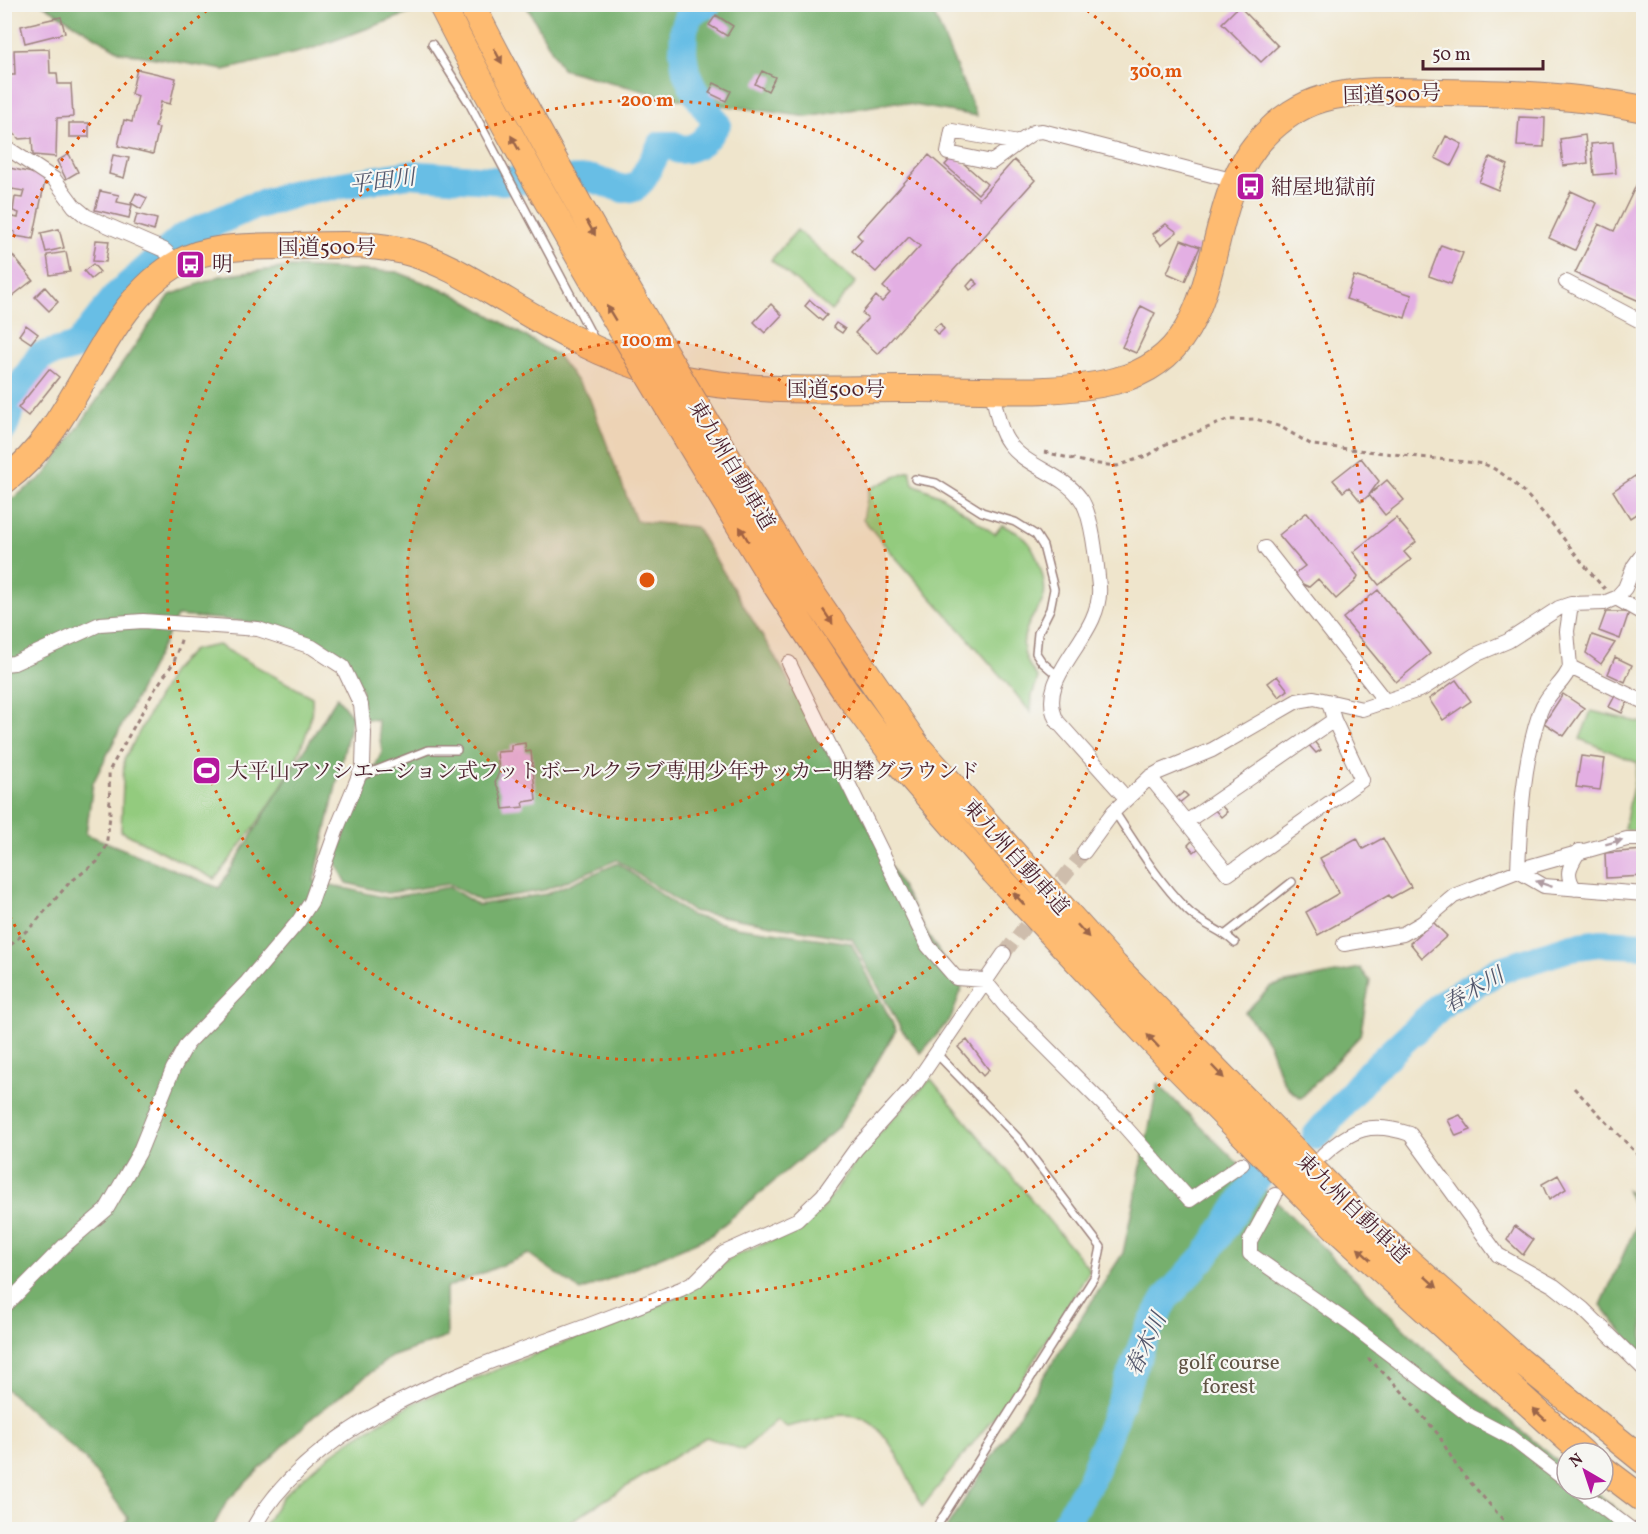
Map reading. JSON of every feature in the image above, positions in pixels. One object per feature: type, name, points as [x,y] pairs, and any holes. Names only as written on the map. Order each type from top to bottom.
[{"type":"highway","name":"東九州自動車道","points":[[441,4],[475,71],[600,296],[775,584],[845,691],[898,762],[994,872],[1174,1065],[1341,1233],[1569,1441]]},
{"type":"highway","name":"東九州自動車道","points":[[471,4],[655,340],[795,569],[917,746],[1115,966],[1359,1217],[1520,1361],[1644,1461]]},
{"type":"highway","name":"国道500号","points":[[4,481],[33,455],[66,410],[134,300],[176,260],[249,247],[368,245],[408,252],[446,266],[600,353],[663,374],[738,386],[775,389],[1060,389],[1107,383],[1137,374],[1166,353],[1189,327],[1200,303],[1234,180],[1250,153],[1267,132],[1310,104],[1341,95],[1401,91],[1530,94],[1597,100],[1644,109]]},
{"type":"highway","points":[[1615,1478],[1644,1500]]},
{"type":"street","points":[[1018,143],[1034,132],[1053,133],[1234,180]]},
{"type":"street","points":[[4,146],[54,179],[74,206],[86,216],[156,246],[176,260]]},
{"type":"street","points":[[1566,282],[1644,322]]},
{"type":"street","points":[[991,390],[1006,441],[1019,453],[1074,491],[1084,503],[1099,585],[1098,606],[1094,619],[1058,676],[1052,691],[1052,708],[1057,721],[1126,798]]},
{"type":"street","points":[[1265,548],[1386,702]]},
{"type":"street","points":[[1084,852],[1114,811],[1150,777],[1212,750],[1297,701],[1314,698],[1355,710],[1422,689],[1475,655],[1508,641],[1551,612],[1571,604],[1604,603],[1616,598],[1625,588],[1634,566],[1644,552]]},
{"type":"street","points":[[1616,598],[1644,614]]},
{"type":"street","points":[[1518,871],[1521,803],[1540,711],[1554,686],[1564,679],[1570,667],[1567,632],[1571,604]]},
{"type":"street","points":[[4,664],[14,663],[100,624],[143,621],[228,626],[274,633],[312,646],[334,659],[350,678],[361,705],[364,757],[359,777],[338,826],[311,902],[298,922],[247,982],[187,1044],[173,1069],[139,1153],[106,1210],[65,1245],[4,1307]]},
{"type":"street","points":[[789,663],[928,946],[956,978],[984,980],[1007,1008],[1118,1119],[1190,1200],[1242,1164]]},
{"type":"street","points":[[1570,667],[1644,702]]},
{"type":"street","points":[[1150,777],[1228,874],[1362,780],[1334,720],[1329,702]]},
{"type":"street","points":[[1186,822],[1334,720]]},
{"type":"street","points":[[1344,944],[1403,934],[1422,923],[1454,896],[1518,871],[1627,838],[1644,838]]},
{"type":"street","points":[[1575,889],[1568,880],[1569,867],[1580,851]]},
{"type":"street","points":[[1518,871],[1544,886],[1644,894]]},
{"type":"street","points":[[252,1530],[287,1480],[345,1435],[401,1400],[469,1370],[681,1289],[696,1281],[724,1253],[735,1246],[797,1220],[824,1195],[856,1149],[916,1083],[984,980],[1004,954]]},
{"type":"street","points":[[1323,1155],[1347,1136],[1365,1128],[1390,1128],[1410,1134],[1498,1255],[1554,1286],[1583,1309],[1644,1369]]},
{"type":"street","points":[[1275,1195],[1250,1241],[1250,1254],[1350,1324],[1470,1416],[1510,1437],[1555,1472]]},
{"type":"street","points":[[1594,1501],[1632,1530]]},
{"type":"lane","points":[[432,44],[469,103],[600,353]]},
{"type":"lane","points":[[915,479],[936,483],[982,512],[1015,522],[1036,535],[1043,546],[1054,589],[1050,609],[1038,633],[1036,653],[1042,662],[1058,676]]},
{"type":"lane","points":[[359,777],[428,750],[457,750]]},
{"type":"lane","points":[[1114,811],[1178,901],[1205,925],[1226,934],[1235,943]]},
{"type":"lane","points":[[1226,934],[1292,882]]},
{"type":"lane","points":[[935,1052],[1018,1138],[1101,1247],[1095,1276],[939,1523]]},
{"type":"path","points":[[1019,453],[1027,448],[1090,463],[1117,466],[1149,455],[1164,445],[1227,420],[1256,418],[1281,427],[1312,445],[1484,464],[1505,474],[1542,512],[1595,578],[1616,598]]},
{"type":"path","points":[[4,951],[34,924],[69,883],[97,862],[106,847],[110,816],[109,771],[155,689],[174,662],[185,624]]},
{"type":"path","points":[[1574,1088],[1644,1161]]},
{"type":"path","points":[[1360,1351],[1399,1388],[1438,1434],[1457,1467],[1512,1530]]},
{"type":"green space","points":[[43,5],[432,5],[308,50],[224,70],[121,52]]},
{"type":"green space","points":[[526,5],[921,5],[933,12],[977,116],[896,102],[808,117],[670,98],[562,69]]},
{"type":"green space","points":[[797,230],[856,282],[831,311],[771,260]]},
{"type":"green space","points":[[291,267],[397,272],[456,295],[557,355],[589,397],[636,521],[696,527],[781,667],[927,933],[962,988],[951,1018],[921,1053],[901,1029],[852,939],[692,911],[617,860],[545,890],[480,901],[449,884],[387,893],[347,883],[335,861],[351,816],[382,752],[377,720],[352,717],[314,881],[387,898],[449,887],[478,905],[546,894],[618,863],[690,915],[736,927],[851,943],[896,1030],[839,1126],[710,1236],[581,1291],[529,1254],[446,1288],[447,1337],[391,1357],[313,1417],[227,1501],[212,1529],[121,1529],[128,1518],[87,1461],[5,1388],[4,505],[45,475],[170,295],[220,276]],"holes":[[[177,616],[234,620],[291,632],[325,648],[336,657],[362,689],[352,716],[337,697],[219,888],[86,834],[93,783]]]},
{"type":"green space","points":[[910,470],[913,484],[941,496],[995,534],[1002,525],[1017,532],[1029,543],[1035,554],[1041,568],[1045,590],[1042,601],[1028,625],[1023,648],[1028,663],[1038,678],[1032,696],[1031,713],[863,519],[869,489]]},
{"type":"green space","name":"大平山アソシエーション式フットボールクラブ専用少年サッカー明礬グラウンド","points":[[218,645],[312,697],[310,719],[292,767],[261,817],[215,879],[121,831],[124,760],[173,670],[193,650]]},
{"type":"green space","points":[[1591,711],[1643,723],[1643,831],[1624,829],[1638,763],[1580,739]]},
{"type":"green space","points":[[1360,968],[1370,981],[1360,1036],[1301,1098],[1282,1080],[1268,1043],[1245,1012],[1272,986]]},
{"type":"green space","points":[[931,1079],[1090,1270],[1014,1392],[922,1507],[894,1449],[884,1436],[874,1425],[861,1418],[839,1415],[787,1427],[777,1420],[743,1450],[706,1437],[571,1521],[568,1529],[261,1530],[284,1495],[315,1467],[348,1442],[411,1404],[683,1295],[732,1257],[802,1228],[820,1212],[867,1146]]},
{"type":"green space","name":"golf course forest","points":[[1158,1084],[1424,1348],[1555,1459],[1555,1501],[1607,1501],[1643,1530],[945,1530],[1123,1253]]},
{"type":"green space","points":[[1626,1189],[1643,1201],[1643,1358],[1601,1305],[1639,1219]]},
{"type":"building","points":[[1239,6],[1278,46],[1261,62],[1222,23]]},
{"type":"building","points":[[716,15],[733,26],[727,36],[709,25]]},
{"type":"building","points":[[61,17],[65,33],[25,43],[21,26]]},
{"type":"building","points":[[49,49],[50,73],[57,73],[58,84],[71,84],[73,117],[57,118],[56,157],[33,155],[32,138],[19,139],[8,127],[6,75],[15,75],[14,50]]},
{"type":"building","points":[[137,69],[176,78],[170,104],[161,102],[155,127],[159,128],[153,154],[118,146],[124,120],[132,122],[138,96],[131,94]]},
{"type":"building","points":[[762,71],[775,77],[768,91],[755,84]]},
{"type":"building","points":[[714,83],[731,91],[726,101],[709,93]]},
{"type":"building","points":[[1519,117],[1545,118],[1544,147],[1517,146]]},
{"type":"building","points":[[69,123],[89,123],[89,137],[69,137]]},
{"type":"building","points":[[1585,135],[1588,163],[1563,166],[1560,139]]},
{"type":"building","points":[[1446,136],[1462,144],[1451,166],[1435,158]]},
{"type":"building","points":[[1613,142],[1616,173],[1594,175],[1591,144]]},
{"type":"building","points":[[69,154],[78,172],[66,179],[57,161]]},
{"type":"building","points":[[113,155],[129,158],[124,178],[109,174]]},
{"type":"building","points":[[929,155],[979,199],[1014,160],[1035,180],[878,354],[855,333],[868,318],[862,313],[876,296],[882,302],[890,293],[883,287],[920,246],[909,237],[876,272],[852,251],[862,240],[857,235]]},
{"type":"building","points":[[954,155],[987,184],[978,194],[945,165]]},
{"type":"building","points":[[1490,157],[1508,165],[1498,190],[1479,182]]},
{"type":"building","points":[[5,167],[46,176],[33,239],[15,236],[15,232],[4,228],[4,215],[18,218],[19,213],[13,211],[15,197],[22,198],[24,191],[12,189],[7,212],[5,211]]},
{"type":"building","points":[[1644,169],[1644,303],[1575,273],[1599,224],[1614,231]]},
{"type":"building","points":[[100,191],[119,195],[117,202],[132,205],[129,218],[95,210]]},
{"type":"building","points":[[1571,191],[1597,203],[1575,250],[1549,238]]},
{"type":"building","points":[[136,193],[147,198],[141,209],[131,203]]},
{"type":"building","points":[[137,214],[157,219],[154,231],[134,225]]},
{"type":"building","points":[[1166,224],[1177,232],[1161,245],[1153,234]]},
{"type":"building","points":[[59,229],[64,248],[46,252],[41,233]]},
{"type":"building","points":[[96,240],[109,241],[106,262],[93,261]]},
{"type":"building","points":[[1181,240],[1200,247],[1185,281],[1167,273]]},
{"type":"building","points":[[4,245],[33,280],[11,297],[7,293],[4,295]]},
{"type":"building","points":[[1441,245],[1463,253],[1451,284],[1429,276]]},
{"type":"building","points":[[66,252],[70,272],[50,275],[47,255]]},
{"type":"building","points":[[93,264],[100,272],[91,279],[84,271]]},
{"type":"building","points":[[1354,276],[1412,295],[1405,318],[1346,299]]},
{"type":"building","points":[[973,279],[978,284],[970,290],[967,286]]},
{"type":"building","points":[[45,287],[58,302],[49,311],[35,297]]},
{"type":"building","points":[[810,300],[827,315],[822,321],[805,306]]},
{"type":"building","points":[[771,304],[782,315],[765,333],[754,322]]},
{"type":"building","points":[[1141,306],[1155,313],[1136,353],[1122,347]]},
{"type":"building","points":[[836,323],[845,329],[842,333],[833,327]]},
{"type":"building","points":[[940,323],[944,329],[938,335],[933,329]]},
{"type":"building","points":[[26,325],[38,334],[31,343],[19,335]]},
{"type":"building","points":[[49,369],[59,377],[28,416],[18,408]]},
{"type":"building","points":[[1361,458],[1379,481],[1361,502],[1349,487],[1343,492],[1333,480]]},
{"type":"building","points":[[1635,476],[1644,490],[1644,509],[1630,518],[1613,491]]},
{"type":"building","points":[[1387,480],[1404,500],[1385,515],[1369,495]]},
{"type":"building","points":[[1307,512],[1358,576],[1355,582],[1336,599],[1318,579],[1309,587],[1289,578],[1305,566],[1279,535]]},
{"type":"building","points":[[1396,518],[1416,542],[1404,552],[1411,560],[1379,585],[1353,552]]},
{"type":"building","points":[[1378,590],[1430,654],[1396,682],[1343,618]]},
{"type":"building","points":[[1606,612],[1629,612],[1620,639],[1599,631]]},
{"type":"building","points":[[1592,635],[1615,643],[1601,664],[1586,653]]},
{"type":"building","points":[[1615,657],[1632,665],[1625,682],[1608,674]]},
{"type":"building","points":[[1277,676],[1288,690],[1279,697],[1268,683]]},
{"type":"building","points":[[1456,680],[1471,701],[1443,720],[1429,699]]},
{"type":"building","points":[[1617,692],[1629,698],[1622,713],[1609,707]]},
{"type":"building","points":[[1563,694],[1584,708],[1564,736],[1544,723]]},
{"type":"building","points":[[1313,740],[1321,750],[1316,753],[1308,744]]},
{"type":"building","points":[[525,743],[526,752],[531,751],[536,800],[523,802],[524,807],[503,809],[500,792],[495,782],[499,772],[497,752],[511,751],[511,745]]},
{"type":"building","points":[[1581,756],[1605,759],[1600,790],[1576,787]]},
{"type":"building","points":[[1184,792],[1188,796],[1179,803],[1175,799]]},
{"type":"building","points":[[1221,805],[1227,812],[1221,817],[1215,810]]},
{"type":"building","points":[[1357,838],[1363,849],[1383,838],[1411,887],[1391,898],[1389,895],[1318,935],[1306,912],[1339,893],[1320,858]]},
{"type":"building","points":[[1193,840],[1200,847],[1194,852],[1188,845]]},
{"type":"building","points":[[1644,850],[1644,876],[1606,878],[1605,853]]},
{"type":"building","points":[[1433,922],[1447,936],[1422,958],[1410,943]]},
{"type":"building","points":[[967,1040],[989,1070],[983,1076],[958,1047]]},
{"type":"building","points":[[1460,1115],[1471,1130],[1456,1136],[1448,1120]]},
{"type":"building","points":[[1558,1175],[1566,1189],[1549,1200],[1542,1184]]},
{"type":"building","points":[[1515,1226],[1533,1240],[1523,1255],[1507,1240]]},
{"type":"waterway","name":"平田川","points":[[4,428],[16,393],[40,356],[77,346],[117,295],[183,237],[248,208],[300,192],[409,174],[503,181],[593,179],[623,189],[634,188],[642,180],[661,145],[674,145],[679,150],[692,148],[705,139],[717,124],[695,92],[686,72],[683,52],[684,29],[690,13],[708,4]]},
{"type":"waterway","name":"春木川","points":[[1316,1136],[1369,1073],[1446,1001],[1500,970],[1572,947],[1600,943],[1644,945]]},
{"type":"waterway","name":"春木川","points":[[1061,1530],[1091,1479],[1147,1332],[1167,1297],[1206,1255],[1258,1176]]},
{"type":"tunnel","points":[[1048,897],[1084,852]]},
{"type":"tunnel","points":[[1004,954],[1036,912]]},
{"type":"place","name":"紺屋地獄前","points":[[1250,187]]},
{"type":"place","name":"明","points":[[191,264]]},
{"type":"place","name":"大平山アソシエーション式フットボールクラブ専用少年サッカー明礬グラウンド","points":[[206,771]]}]
